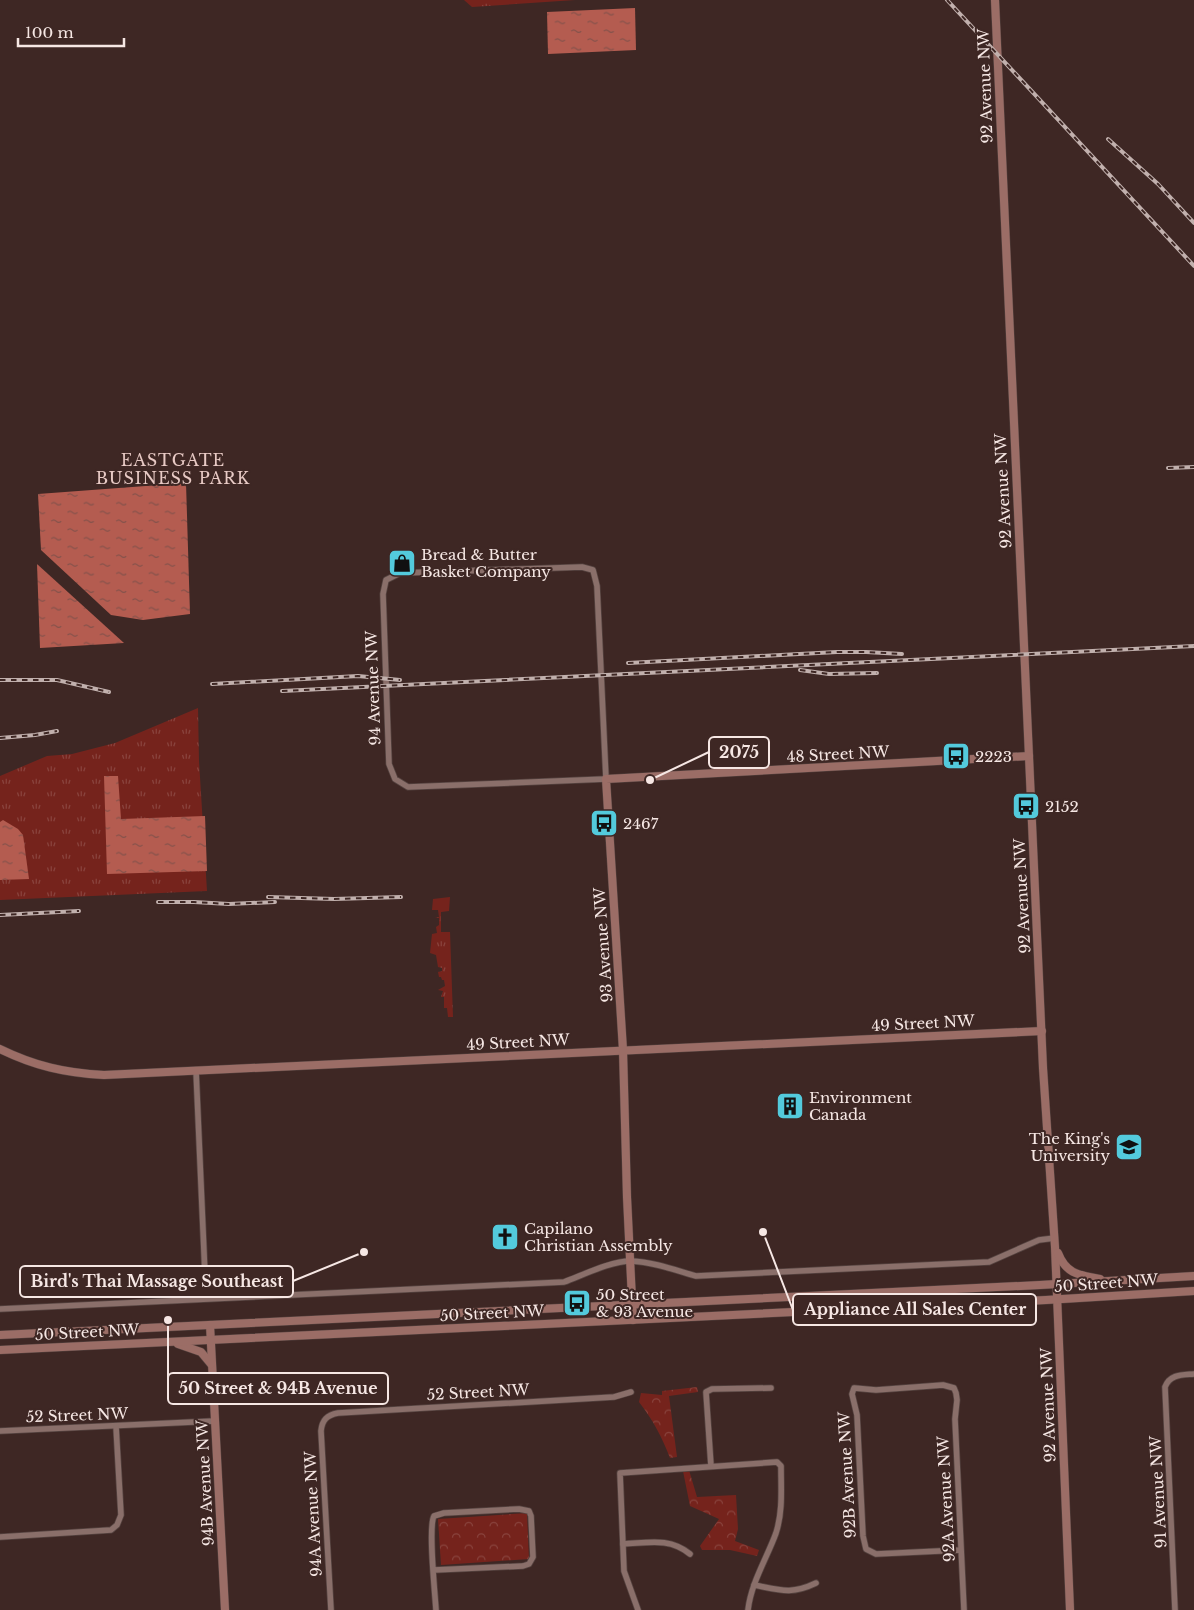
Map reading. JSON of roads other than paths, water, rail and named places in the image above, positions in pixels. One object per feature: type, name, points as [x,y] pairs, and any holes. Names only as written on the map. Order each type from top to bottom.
[{"type":"main road","name":"92 Avenue NW","points":[[995,0],[1042,1031],[1058,1300],[1070,1610]]},
{"type":"main road","name":"48 Street NW","points":[[606,779],[1029,756]]},
{"type":"main road","name":"93 Avenue NW","points":[[606,779],[623,1050],[633,1320]]},
{"type":"main road","name":"49 Street NW","points":[[0,1049],[42,1067],[84,1074],[104,1075],[1042,1031]]},
{"type":"main road","points":[[1055,1247],[1060,1260],[1069,1271],[1109,1282]]},
{"type":"main road","name":"50 Street NW","points":[[0,1335],[1109,1282],[1194,1276]]},
{"type":"main road","name":"50 Street NW","points":[[0,1351],[1058,1300],[1194,1291]]},
{"type":"main road","name":"94B Avenue NW","points":[[210,1325],[225,1610]]},
{"type":"main road","points":[[171,1342],[201,1352],[212,1366]]},
{"type":"street","name":"93 Avenue NW","points":[[386,580],[400,573],[582,567],[593,570],[596,586],[606,779]]},
{"type":"street","name":"94 Avenue NW","points":[[386,580],[383,594],[389,764],[395,779],[408,787]]},
{"type":"street","name":"48 Street NW","points":[[408,787],[606,779]]},
{"type":"street","points":[[196,1070],[206,1298]]},
{"type":"street","name":"50 Street NW","points":[[0,1309],[564,1282],[630,1261],[656,1265],[696,1276],[989,1262],[1039,1240],[1055,1238]]},
{"type":"street","name":"91 Avenue NW","points":[[1175,1610],[1165,1388],[1167,1382],[1173,1376],[1194,1374]]},
{"type":"street","name":"92B Avenue NW","points":[[954,1388],[943,1385],[876,1390],[854,1388],[852,1394],[857,1416],[864,1544],[870,1552],[876,1554],[961,1550]]},
{"type":"street","points":[[710,1466],[706,1392],[712,1389],[771,1388]]},
{"type":"street","name":"92A Avenue NW","points":[[954,1388],[956,1392],[955,1419],[964,1610]]},
{"type":"street","name":"52 Street NW","points":[[326,1417],[338,1413],[614,1397],[631,1392]]},
{"type":"street","name":"94A Avenue NW","points":[[326,1417],[321,1431],[331,1610]]},
{"type":"street","name":"52 Street NW","points":[[0,1431],[215,1421]]},
{"type":"street","points":[[0,1537],[111,1530],[117,1526],[121,1515],[116,1426]]},
{"type":"street","points":[[638,1610],[624,1571],[620,1473],[778,1462],[780,1464],[781,1514],[776,1532],[754,1585],[748,1610]]},
{"type":"street","points":[[434,1570],[523,1566],[529,1564],[532,1559],[532,1548],[530,1516],[527,1510],[444,1513],[434,1516],[431,1524],[436,1610]]},
{"type":"street","points":[[623,1544],[664,1542],[675,1544],[690,1554]]},
{"type":"street","points":[[754,1585],[788,1591],[804,1589],[816,1583]]},
{"type":"water","points":[[635,8],[636,50],[548,54],[547,12]]},
{"type":"water","points":[[186,483],[190,614],[143,620],[111,615],[41,550],[38,494]]},
{"type":"water","points":[[37,564],[124,643],[40,648]]},
{"type":"water","points":[[104,776],[118,776],[121,819],[205,816],[207,871],[107,874]]},
{"type":"water","points":[[3,820],[18,829],[23,835],[29,879],[0,880],[0,822]]},
{"type":"railway","points":[[947,0],[1194,266]]},
{"type":"railway","points":[[1108,139],[1158,184],[1194,223]]},
{"type":"railway","points":[[1168,468],[1194,467]]},
{"type":"railway","points":[[282,691],[1194,646]]},
{"type":"railway","points":[[628,663],[837,652],[902,654]]},
{"type":"railway","points":[[800,670],[829,674],[877,673]]},
{"type":"railway","points":[[212,684],[358,676],[400,680]]},
{"type":"railway","points":[[0,680],[57,680],[109,692]]},
{"type":"railway","points":[[0,738],[57,731]]},
{"type":"railway","points":[[268,897],[334,899],[401,897]]},
{"type":"railway","points":[[158,902],[229,904],[275,902]]},
{"type":"railway","points":[[0,915],[79,911]]},
{"type":"place","name":"Bread & Butter Basket Company","points":[[402,563]]},
{"type":"place","name":"2223","points":[[956,756]]},
{"type":"place","name":"2075","points":[[650,780]]},
{"type":"place","name":"2152","points":[[1026,806]]},
{"type":"place","name":"2467","points":[[604,823]]},
{"type":"place","name":"Environment Canada","points":[[790,1106]]},
{"type":"place","name":"The King's University","points":[[1129,1147]]},
{"type":"place","name":"Appliance All Sales Center","points":[[763,1232]]},
{"type":"place","name":"Capilano Christian Assembly","points":[[505,1237]]},
{"type":"place","name":"Bird's Thai Massage Southeast","points":[[364,1252]]},
{"type":"place","name":"50 Street & 93 Avenue","points":[[577,1303]]},
{"type":"place","name":"50 Street & 94B Avenue","points":[[168,1320]]},
{"type":"district","name":"EASTGATE BUSINESS PARK","points":[[173,469]]}]
